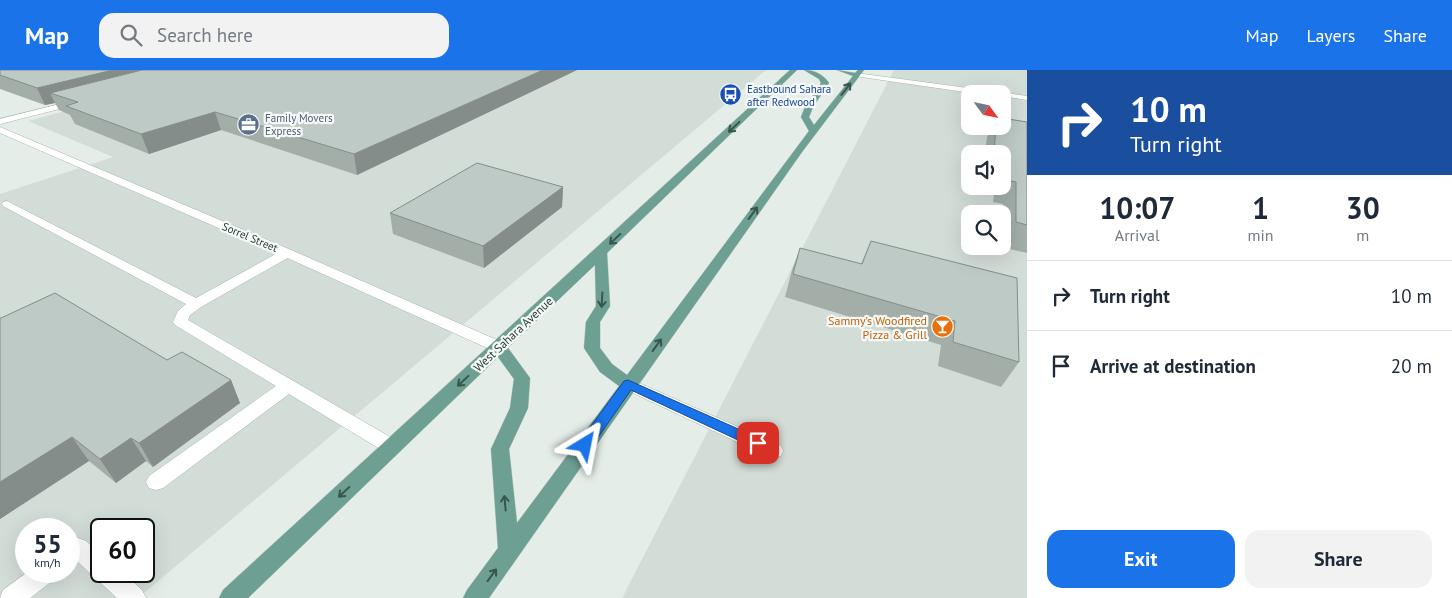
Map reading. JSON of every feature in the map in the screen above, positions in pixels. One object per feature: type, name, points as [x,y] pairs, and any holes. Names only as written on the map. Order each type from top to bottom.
[{"type":"main road","name":"West Sahara Avenue","points":[[231,598],[794,70]]},
{"type":"main road","points":[[807,70],[815,73],[826,83],[809,107],[805,117],[814,131]]},
{"type":"main road","points":[[475,598],[628,384],[814,131],[859,73],[840,70]]},
{"type":"main road","points":[[601,252],[603,306],[593,322],[592,348],[606,368],[628,384]]},
{"type":"main road","points":[[499,347],[522,378],[519,408],[500,449],[509,551]]},
{"type":"street","points":[[859,73],[961,89]]},
{"type":"street","points":[[1011,95],[1027,98]]},
{"type":"street","points":[[0,122],[86,100]]},
{"type":"street","name":"Sorrel Street","points":[[0,130],[287,253],[499,347]]},
{"type":"street","points":[[7,204],[196,304]]},
{"type":"street","points":[[287,253],[196,304],[181,316],[180,322],[392,447]]},
{"type":"street","points":[[628,384],[774,451]]},
{"type":"street","points":[[156,482],[288,386]]},
{"type":"street","points":[[80,550],[90,559]]},
{"type":"street","points":[[11,598],[32,583]]},
{"type":"street","points":[[117,583],[134,598]]},
{"type":"shaded area","points":[[220,70],[766,70],[138,598],[0,598],[0,194],[113,157],[28,121]]},
{"type":"shaded area","points":[[894,70],[1027,70],[1027,598],[622,598]]},
{"type":"building","points":[[0,70],[113,70],[37,88],[0,75]]},
{"type":"building","points":[[142,70],[543,70],[354,154],[215,112],[141,134],[66,106],[78,102],[50,93]]},
{"type":"building","points":[[1011,119],[1027,122],[1027,225],[1016,222],[1016,182],[1011,181],[1011,145],[995,145],[995,135],[1011,135]]},
{"type":"building","points":[[477,163],[563,187],[483,246],[390,213]]},
{"type":"building","points":[[871,241],[1017,278],[1019,362],[953,342],[955,321],[793,274],[800,248],[862,264]]},
{"type":"building","points":[[55,293],[167,360],[182,352],[231,380],[139,443],[131,438],[100,459],[72,437],[0,482],[0,318]]},
{"type":"place","name":"Eastbound Sahara after Redwood","points":[[731,95]]},
{"type":"place","name":"Family Movers Express","points":[[249,124]]},
{"type":"place","name":"Sammy’s Woodfired Pizza & Grill","points":[[943,327]]},
{"type":"route","points":[[585,445],[628,384],[758,443]]}]
